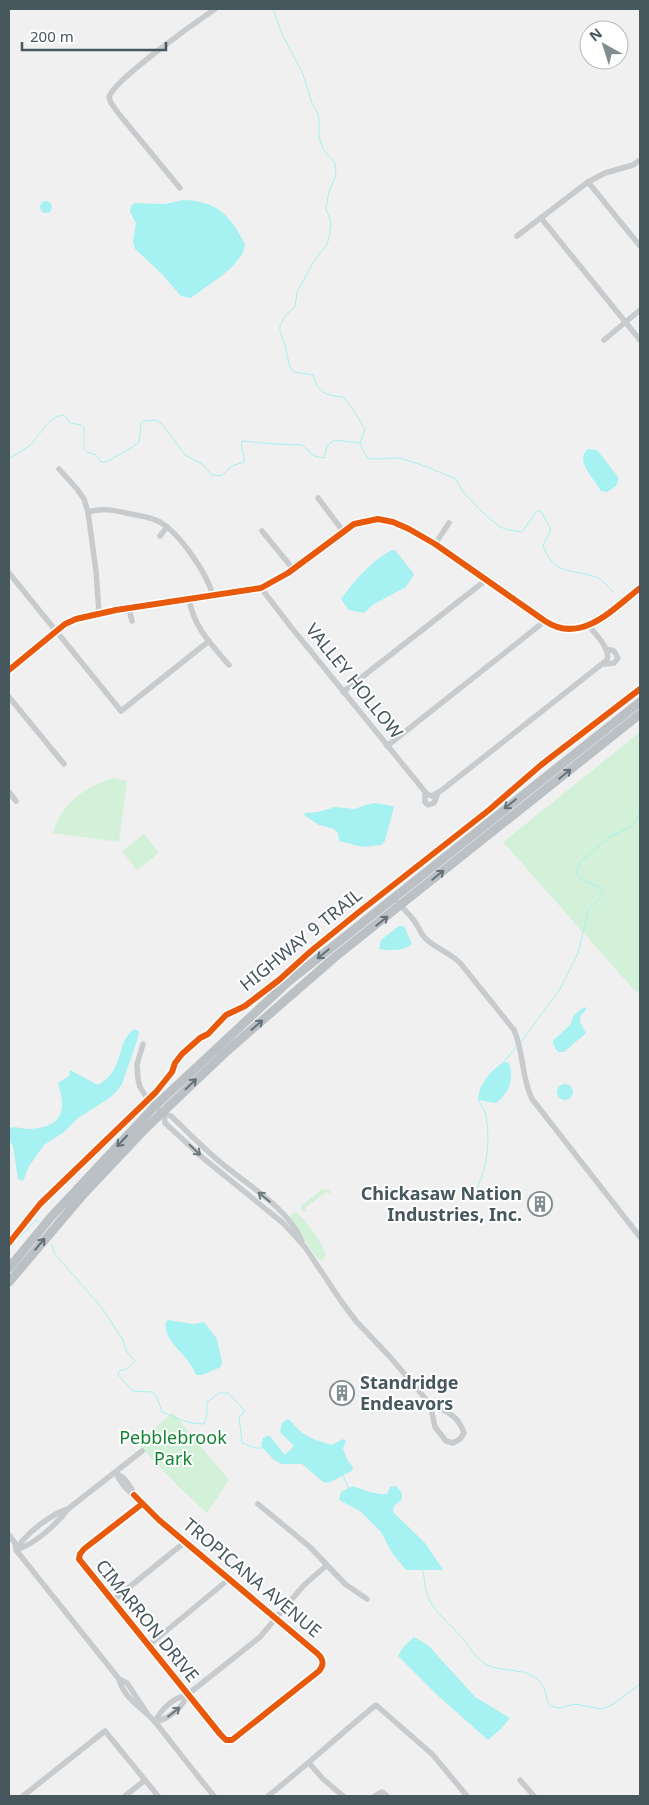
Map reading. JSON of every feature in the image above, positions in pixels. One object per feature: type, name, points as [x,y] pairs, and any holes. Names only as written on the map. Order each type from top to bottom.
[{"type":"highway","points":[[9,1268],[51,1217],[288,982],[640,702]]},
{"type":"highway","points":[[9,1282],[81,1197],[160,1111],[227,1050],[336,957],[640,714]]},
{"type":"street","points":[[180,188],[119,114],[111,103],[109,96],[114,88],[156,53],[215,9]]},
{"type":"street","points":[[517,236],[588,182],[605,173],[618,170],[640,160]]},
{"type":"street","points":[[588,182],[640,246]]},
{"type":"street","points":[[541,218],[640,340]]},
{"type":"street","points":[[604,340],[640,310]]},
{"type":"street","points":[[59,469],[84,499],[88,512],[96,571],[99,614]]},
{"type":"street","points":[[318,498],[343,531]]},
{"type":"street","points":[[88,512],[97,510],[120,512],[150,518],[167,527],[197,561],[208,581],[213,596]]},
{"type":"street","points":[[9,670],[65,624],[76,619],[129,608],[261,588],[293,569],[354,524],[378,519],[393,522],[409,529],[434,544],[556,627],[568,630],[589,626],[640,588]]},
{"type":"street","points":[[434,544],[449,523]]},
{"type":"street","points":[[160,536],[167,527]]},
{"type":"street","points":[[262,531],[293,569]]},
{"type":"street","points":[[9,573],[121,711],[209,641]]},
{"type":"street","points":[[343,692],[486,580]]},
{"type":"street","name":"VALLEY HOLLOW","points":[[261,588],[424,792],[428,805],[434,803],[438,793],[604,664],[614,662],[618,658],[614,651],[606,649],[589,626]]},
{"type":"street","points":[[188,600],[194,620],[229,666]]},
{"type":"street","points":[[129,608],[132,620]]},
{"type":"street","points":[[387,746],[545,621]]},
{"type":"street","points":[[604,664],[609,656],[606,649]]},
{"type":"street","points":[[9,697],[64,764]]},
{"type":"street","points":[[9,792],[16,801]]},
{"type":"street","points":[[424,792],[432,796],[438,793]]},
{"type":"street","points":[[393,898],[417,925],[421,934],[426,939],[461,964],[514,1030],[521,1050],[527,1088],[532,1099],[640,1237]]},
{"type":"street","points":[[143,1044],[137,1064],[138,1079],[145,1095],[160,1111],[165,1123],[203,1158],[276,1216],[305,1248],[356,1320],[430,1404],[435,1427],[443,1438],[453,1443],[460,1440],[464,1432],[458,1421],[451,1413],[430,1404]]},
{"type":"street","points":[[9,1548],[16,1550],[26,1547],[61,1518],[68,1509],[142,1452]]},
{"type":"street","name":"TROPICANA AVENUE","points":[[116,1473],[118,1480],[128,1492],[134,1495],[185,1542],[318,1654],[322,1660],[323,1666],[319,1671],[241,1734],[229,1740]]},
{"type":"street","name":"CIMARRON DRIVE","points":[[142,1504],[84,1549],[79,1557],[84,1566],[187,1695],[220,1734],[229,1740]]},
{"type":"street","points":[[258,1504],[310,1547],[345,1584],[367,1599]]},
{"type":"street","points":[[9,1535],[15,1543],[16,1550],[120,1679],[127,1683],[147,1713],[214,1796]]},
{"type":"street","points":[[112,1601],[185,1542]]},
{"type":"street","points":[[154,1722],[164,1720],[184,1704],[187,1695],[252,1643],[276,1619],[304,1586],[326,1566]]},
{"type":"street","points":[[148,1646],[229,1579]]},
{"type":"street","points":[[268,1796],[376,1705],[433,1755],[467,1796]]},
{"type":"street","points":[[23,1796],[105,1731],[158,1796]]},
{"type":"street","points":[[309,1763],[323,1779],[343,1796]]},
{"type":"street","points":[[126,1796],[145,1780]]},
{"type":"street","points":[[520,1780],[534,1796]]},
{"type":"street","points":[[375,1796],[382,1792],[387,1796]]},
{"type":"green space","points":[[640,732],[640,994],[635,991],[503,842]]},
{"type":"green space","points":[[113,778],[127,781],[119,842],[53,833],[62,813],[75,798],[93,786]]},
{"type":"green space","points":[[144,834],[159,853],[137,870],[122,851]]},
{"type":"green space","points":[[326,1189],[330,1191],[330,1194],[326,1192],[305,1208],[307,1212],[301,1209],[301,1206],[321,1190]]},
{"type":"green space","points":[[295,1211],[320,1242],[326,1253],[324,1259],[317,1258],[290,1218]]},
{"type":"green space","name":"Pebblebrook Park","points":[[173,1413],[229,1480],[207,1513],[137,1443]]},
{"type":"water","points":[[183,200],[205,203],[214,207],[234,225],[245,244],[243,252],[231,267],[191,298],[181,296],[160,272],[135,249],[133,242],[136,223],[130,212],[131,206],[134,203],[165,204]]},
{"type":"water","points":[[44,201],[48,201],[52,207],[48,213],[44,213],[40,209],[40,205]]},
{"type":"water","points":[[588,449],[597,450],[619,478],[616,486],[607,492],[601,491],[584,464],[584,454]]},
{"type":"water","points":[[395,550],[414,574],[406,587],[374,604],[364,613],[349,610],[341,599],[377,559]]},
{"type":"water","points":[[375,803],[394,807],[385,841],[381,845],[363,847],[339,841],[338,833],[334,829],[319,825],[304,815],[305,813],[318,812],[335,807],[355,809]]},
{"type":"water","points":[[399,926],[404,926],[412,944],[396,950],[379,949],[381,940]]},
{"type":"water","points":[[584,1007],[586,1010],[580,1016],[580,1022],[586,1033],[564,1052],[558,1052],[553,1041],[570,1025],[574,1015]]},
{"type":"water","points":[[135,1029],[139,1032],[138,1038],[122,1084],[116,1092],[78,1118],[64,1132],[44,1145],[29,1166],[23,1181],[18,1179],[13,1146],[9,1140],[9,1128],[40,1128],[55,1121],[59,1116],[62,1103],[58,1083],[69,1076],[70,1070],[98,1085],[107,1079],[117,1064],[125,1040]]},
{"type":"water","points":[[506,1062],[509,1063],[511,1069],[511,1080],[504,1096],[495,1103],[479,1100],[480,1089],[487,1077],[497,1067]]},
{"type":"water","points":[[565,1084],[571,1086],[573,1092],[571,1098],[565,1100],[559,1098],[557,1092],[559,1086]]},
{"type":"water","points":[[168,1320],[194,1324],[204,1322],[217,1339],[222,1362],[221,1367],[202,1375],[196,1375],[187,1359],[170,1340],[166,1328]]},
{"type":"water","points":[[288,1419],[302,1433],[315,1439],[332,1445],[343,1439],[346,1441],[343,1449],[353,1467],[352,1471],[328,1483],[323,1482],[302,1464],[282,1464],[274,1460],[261,1446],[263,1438],[269,1435],[284,1454],[287,1453],[294,1446],[280,1432],[282,1423]]},
{"type":"water","points":[[353,1486],[378,1494],[387,1494],[390,1487],[396,1486],[402,1493],[402,1499],[394,1506],[393,1512],[425,1543],[443,1570],[406,1570],[392,1553],[381,1532],[360,1511],[339,1500],[341,1492]]},
{"type":"water","points":[[414,1637],[429,1646],[475,1697],[510,1718],[488,1740],[436,1694],[398,1656],[404,1646]]},
{"type":"waterway","points":[[273,9],[282,34],[302,72],[319,118],[319,137],[323,149],[335,163],[336,176],[329,191],[326,209],[331,222],[327,244],[314,261],[297,292],[295,307],[286,315],[280,325],[280,331],[290,368],[294,372],[313,375],[320,390],[327,394],[343,397],[350,405],[365,429],[360,443]]},
{"type":"waterway","points":[[9,459],[29,446],[49,422],[58,416],[64,415],[70,423],[81,425],[84,428],[84,449],[96,455],[101,462],[113,458],[139,442],[143,421],[157,420],[185,455],[202,464],[212,475],[221,476],[232,466],[244,462],[242,441],[302,445],[314,456],[324,458],[327,446],[334,440],[360,443]]},
{"type":"waterway","points":[[360,444],[367,458],[403,459],[456,479],[463,492],[500,527],[522,532],[537,511],[541,511],[550,528],[550,532],[543,545],[547,555],[553,562],[565,570],[598,578],[613,592]]},
{"type":"waterway","points":[[521,1042],[560,989],[578,953],[588,910],[602,896],[600,887],[586,882],[576,874],[580,862],[611,836],[629,828],[635,823],[640,812]]},
{"type":"waterway","points":[[503,1063],[516,1047]]},
{"type":"waterway","points":[[474,1193],[482,1175],[488,1143],[485,1112],[478,1098]]},
{"type":"waterway","points":[[14,1241],[36,1220],[38,1222]]},
{"type":"waterway","points":[[51,1244],[55,1254],[102,1308],[123,1340],[127,1352],[135,1361],[126,1369],[119,1371],[118,1375],[133,1391],[153,1392],[157,1397],[162,1412],[198,1424],[204,1424],[207,1402],[219,1393],[228,1393],[244,1410],[244,1413],[239,1416],[242,1443],[255,1448],[262,1448]]},
{"type":"waterway","points":[[343,1475],[349,1489]]},
{"type":"waterway","points":[[422,1568],[426,1591],[432,1605],[478,1658],[487,1665],[534,1677],[542,1685],[550,1706],[559,1708],[575,1704],[601,1709],[612,1705],[640,1684]]},
{"type":"cycle path","points":[[9,670],[65,624],[76,619],[116,610],[261,588],[288,573],[354,524],[378,519],[393,522],[409,529],[435,544],[545,621],[558,627],[571,629],[584,627],[608,614],[640,588]]},
{"type":"cycle path","name":"HIGHWAY 9 TRAIL","points":[[9,1243],[40,1204],[156,1092],[172,1072],[175,1063],[182,1054],[200,1038],[208,1034],[226,1015],[245,1006],[279,980],[311,951],[489,810],[541,765],[640,689]]},
{"type":"cycle path","points":[[134,1495],[159,1520],[318,1654],[322,1660],[322,1667],[319,1671],[232,1740],[226,1740],[220,1734],[79,1559],[84,1549],[142,1504]]},
{"type":"place","name":"Chickasaw Nation Industries, Inc.","points":[[540,1204]]},
{"type":"place","name":"Standridge Endeavors","points":[[342,1393]]}]
